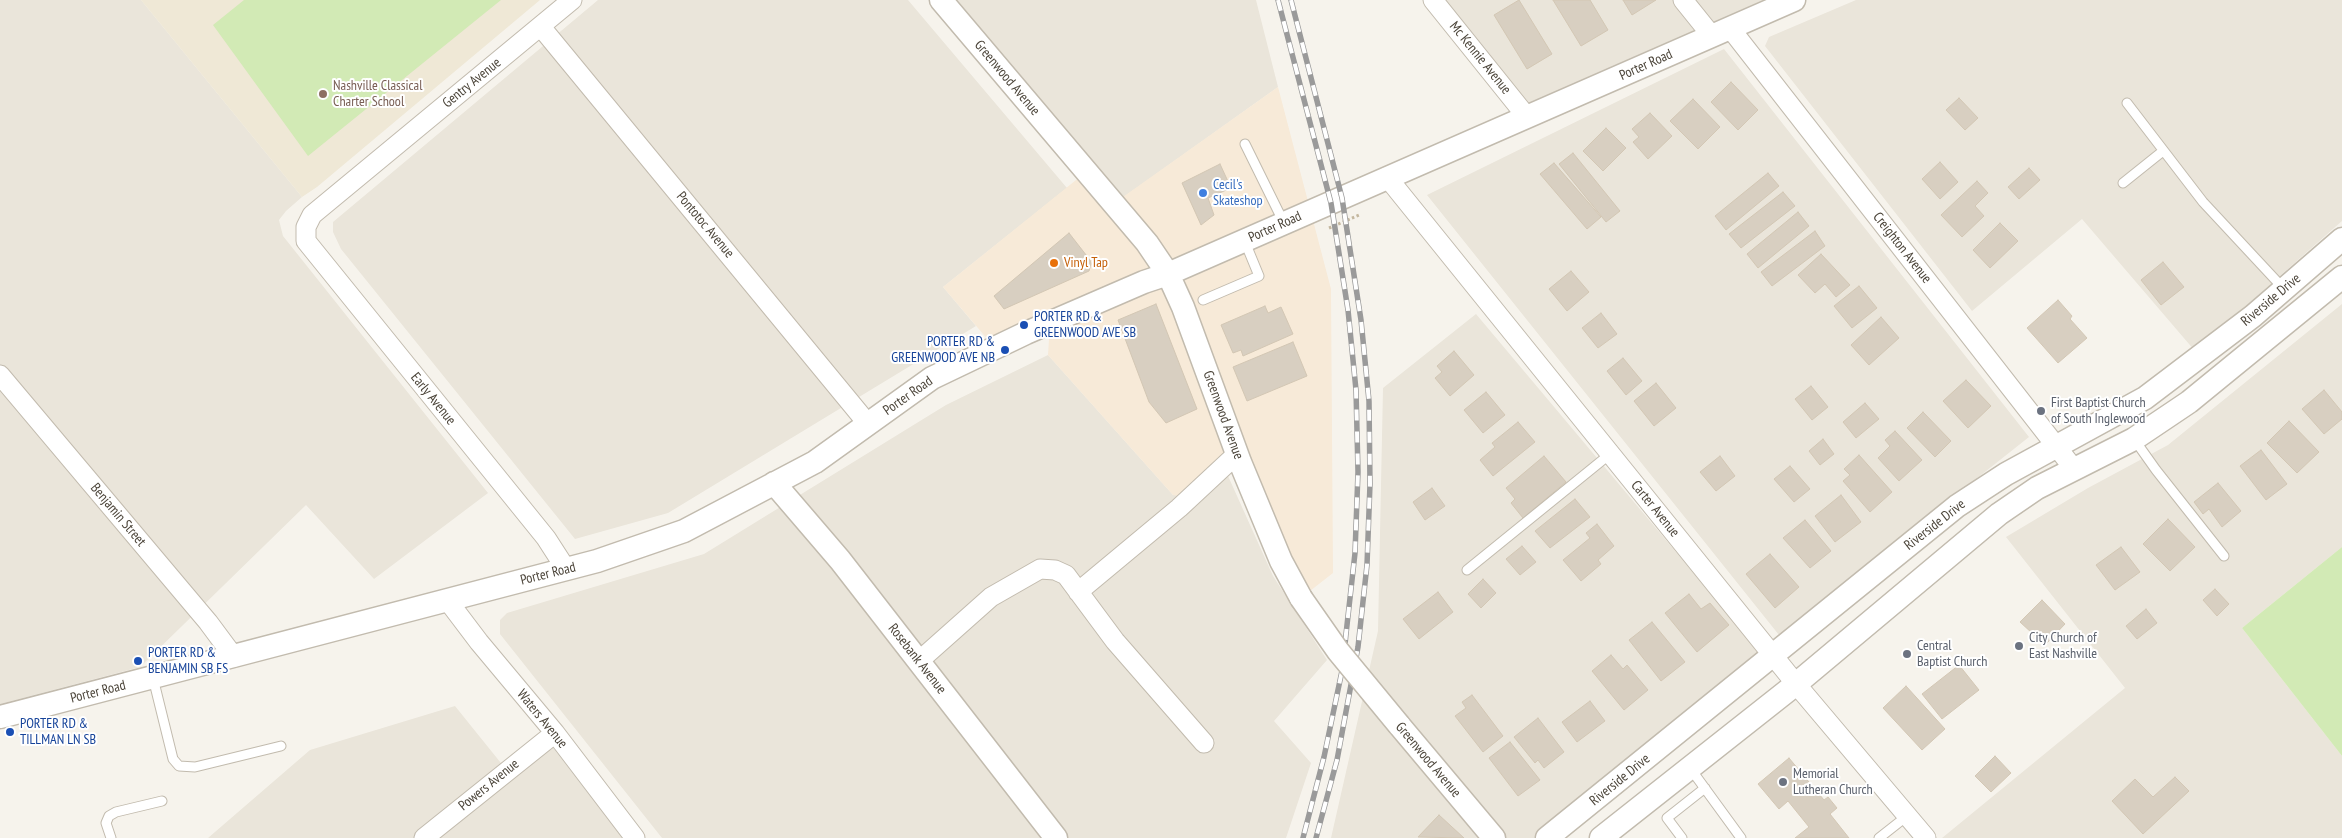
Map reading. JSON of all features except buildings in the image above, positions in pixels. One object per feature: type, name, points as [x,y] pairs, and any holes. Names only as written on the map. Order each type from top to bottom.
[{"type":"street","name":"Gentry Avenue","points":[[306,227],[312,215],[572,0]]},
{"type":"street","name":"Greenwood Avenue","points":[[941,0],[1147,243],[1168,274],[1183,307],[1237,454],[1281,561],[1301,598],[1338,651],[1494,838]]},
{"type":"street","name":"Mc Kennie Avenue","points":[[1433,0],[1527,117]]},
{"type":"street","name":"Creighton Avenue","points":[[1683,0],[1721,32],[2074,469]]},
{"type":"street","name":"Porter Road","points":[[0,717],[448,602],[616,555],[684,531],[814,462],[932,378],[1042,326],[1284,224],[1387,177],[1794,0]]},
{"type":"street","name":"Pontotoc Avenue","points":[[540,26],[868,424]]},
{"type":"street","name":"Carter Avenue","points":[[1387,177],[1773,656],[1926,838]]},
{"type":"street","name":"Early Avenue","points":[[306,227],[306,241],[546,538],[566,569]]},
{"type":"street","name":"Riverside Drive","points":[[1547,838],[1957,506],[2006,474],[2145,398],[2203,356],[2342,240]]},
{"type":"street","name":"Riverside Drive","points":[[1601,838],[1796,684],[1999,514],[2038,488],[2134,439],[2189,402],[2342,277]]},
{"type":"street","name":"Benjamin Street","points":[[0,375],[208,622],[234,657]]},
{"type":"street","points":[[1078,592],[1179,508],[1237,454]]},
{"type":"street","name":"Rosebank Avenue","points":[[774,483],[840,560],[1052,836]]},
{"type":"street","points":[[919,661],[991,597],[1040,569],[1056,570],[1066,576],[1115,641],[1204,743]]},
{"type":"street","name":"Waters Avenue","points":[[448,602],[554,733],[635,838]]},
{"type":"street","name":"Powers Avenue","points":[[424,838],[554,733]]},
{"type":"street","points":[[1668,741],[1690,768]]},
{"type":"lane","points":[[2127,103],[2203,202],[2284,289]]},
{"type":"lane","points":[[1245,144],[1284,224]]},
{"type":"lane","points":[[2123,183],[2163,151]]},
{"type":"lane","points":[[1203,300],[1259,276],[1244,241]]},
{"type":"lane","points":[[2134,439],[2224,556]]},
{"type":"lane","points":[[1467,570],[1610,454]]},
{"type":"lane","points":[[153,678],[173,759],[179,766],[195,767],[281,746]]},
{"type":"lane","points":[[1690,768],[1741,838]]},
{"type":"lane","points":[[1682,838],[1667,818],[1705,788]]},
{"type":"lane","points":[[111,838],[106,823],[109,816],[116,812],[162,801]]},
{"type":"lane","points":[[1879,838],[1907,816]]},
{"type":"path","points":[[1321,231],[1354,218]]},
{"type":"shaded area","points":[[0,0],[141,0],[302,197],[279,220],[283,236],[488,493],[374,579],[306,505],[140,667],[0,704]]},
{"type":"shaded area","name":"Nashville Classical Charter School","points":[[141,0],[540,0],[317,187],[302,197]]},
{"type":"shaded area","points":[[598,0],[908,0],[1067,188],[943,287],[976,326],[668,513],[575,539],[341,249],[333,232],[333,222]]},
{"type":"shaded area","points":[[957,0],[1256,0],[1278,87],[1121,199]]},
{"type":"shaded area","points":[[1445,0],[1775,0],[1531,108]]},
{"type":"shaded area","points":[[1856,0],[2342,0],[2342,221],[2195,351],[2082,219],[1972,311],[1765,46],[1769,37]]},
{"type":"shaded area","points":[[1724,49],[2029,437],[1779,635],[1427,195]]},
{"type":"shaded area","points":[[1278,87],[1331,289],[1333,573],[1301,598],[1237,455],[1189,498],[1173,495],[1048,355],[1050,323],[995,348],[943,287],[1086,172],[1113,204]]},
{"type":"shaded area","points":[[2342,304],[2342,547],[2242,628],[2342,756],[2342,838],[1942,838],[2125,688],[2006,537],[2088,488],[2168,445]]},
{"type":"shaded area","points":[[1476,314],[1760,652],[1534,838],[1331,838],[1378,631],[1383,388]]},
{"type":"shaded area","points":[[1048,355],[1173,495],[1224,467],[1273,576],[1327,660],[1274,721],[1311,763],[1286,838],[662,838],[500,634],[500,620],[507,613],[704,554],[946,405]]},
{"type":"shaded area","points":[[455,706],[513,778],[551,745],[622,838],[208,838],[310,750]]},
{"type":"green space","points":[[244,0],[501,0],[308,156],[213,25]]},
{"type":"green space","points":[[2342,547],[2342,756],[2242,628]]},
{"type":"railway","points":[[1278,0],[1331,203],[1348,310],[1356,390],[1358,472],[1355,553],[1343,666],[1324,757],[1303,838]]},
{"type":"railway","points":[[1291,0],[1342,198],[1361,320],[1369,401],[1370,484],[1367,565],[1358,647],[1337,760],[1316,838]]},
{"type":"place","name":"Nashville Classical Charter School","points":[[323,94]]},
{"type":"place","name":"Cecil's Skateshop","points":[[1203,193]]},
{"type":"place","name":"Vinyl Tap","points":[[1054,263]]},
{"type":"place","name":"PORTER RD & GREENWOOD AVE SB","points":[[1024,325]]},
{"type":"place","name":"PORTER RD & GREENWOOD AVE NB","points":[[1005,350]]},
{"type":"place","name":"First Baptist Church of South Inglewood","points":[[2041,411]]},
{"type":"place","name":"City Church of East Nashville","points":[[2019,646]]},
{"type":"place","name":"Central Baptist Church","points":[[1907,654]]},
{"type":"place","name":"PORTER RD & BENJAMIN SB FS","points":[[138,661]]},
{"type":"place","name":"PORTER RD & TILLMAN LN SB","points":[[10,732]]},
{"type":"place","name":"Memorial Lutheran Church","points":[[1783,782]]}]
